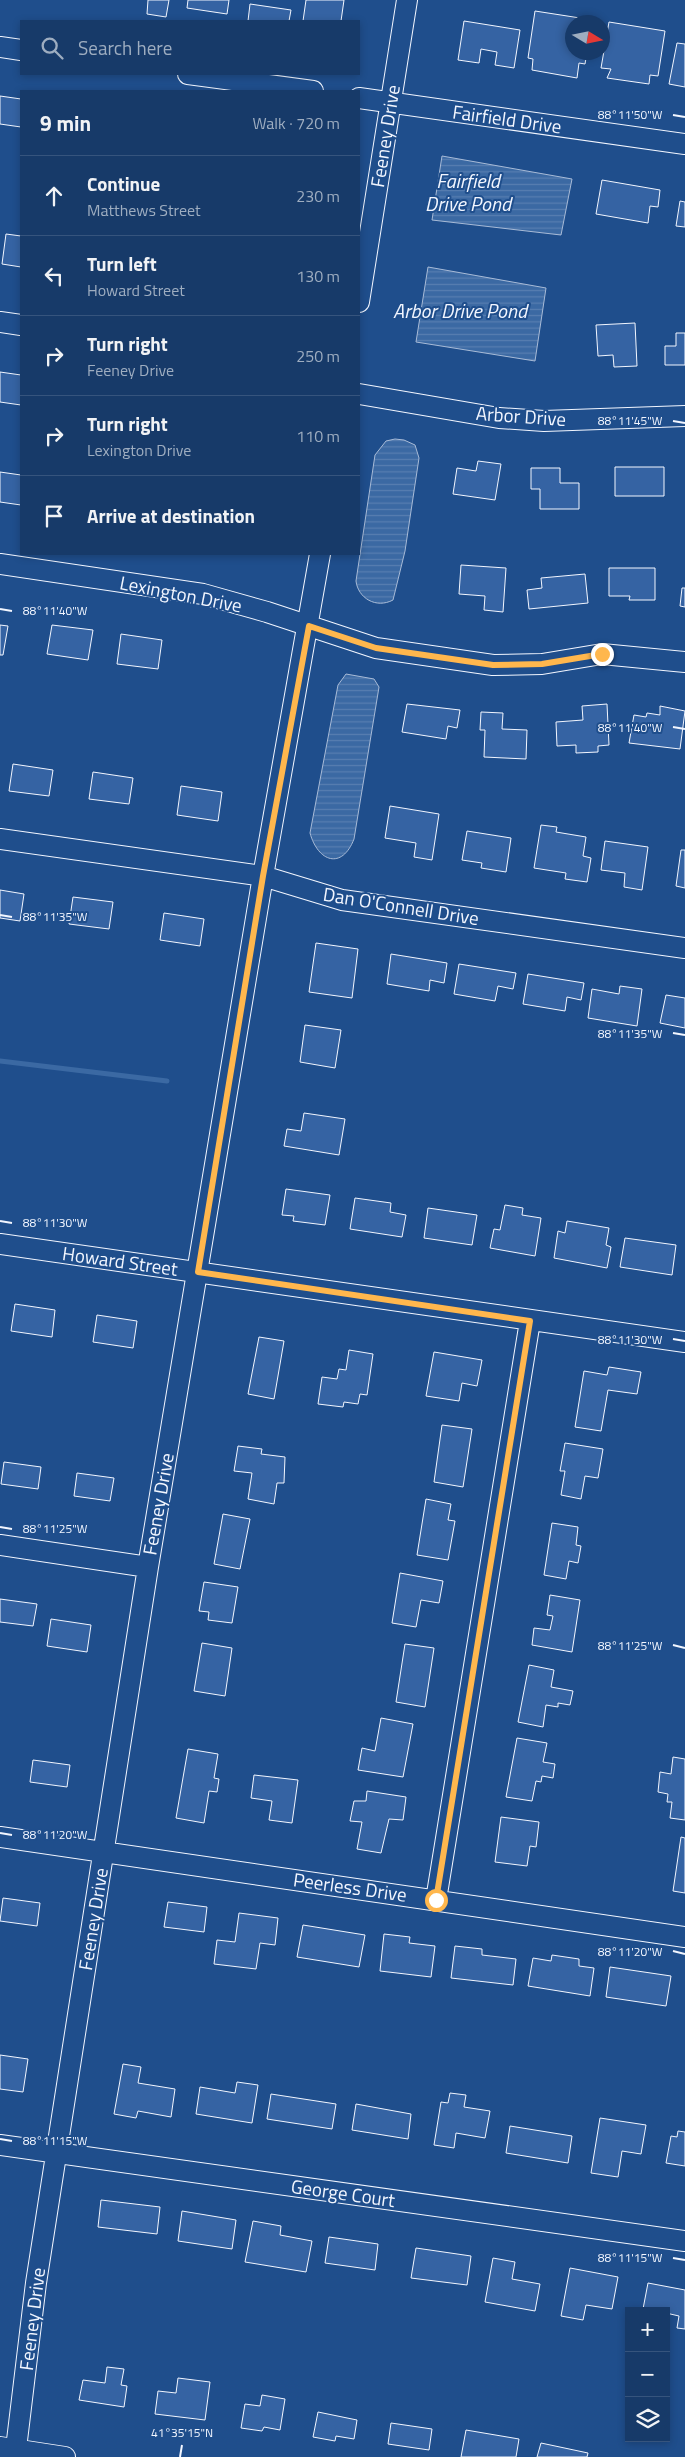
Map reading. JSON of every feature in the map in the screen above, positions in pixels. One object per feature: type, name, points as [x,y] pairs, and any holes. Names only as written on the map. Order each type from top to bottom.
[{"type":"street","name":"Feeney Drive","points":[[360,296],[407,0]]},
{"type":"street","points":[[0,48],[20,50]]},
{"type":"street","points":[[195,75],[306,90]]},
{"type":"street","name":"Fairfield Drive","points":[[360,98],[685,144]]},
{"type":"street","points":[[0,322],[20,325]]},
{"type":"street","name":"Arbor Drive","points":[[360,394],[499,418],[544,421],[685,416]]},
{"type":"street","name":"Feeney Drive","points":[[10,2451],[148,1567],[263,876],[309,626],[320,555]]},
{"type":"street","name":"Lexington Drive","points":[[0,564],[203,594],[376,648],[493,665],[542,664],[602,654],[685,662]]},
{"type":"street","name":"Dan O'Connell Drive","points":[[0,839],[263,876],[342,900],[685,948]]},
{"type":"street","name":"Howard Street","points":[[0,1244],[685,1342]]},
{"type":"street","points":[[436,1900],[530,1321]]},
{"type":"street","points":[[0,1546],[148,1567]]},
{"type":"street","name":"Peerless Drive","points":[[0,1837],[685,1938]]},
{"type":"street","name":"George Court","points":[[0,2145],[685,2241]]},
{"type":"street","points":[[10,2451],[65,2457]]},
{"type":"water","name":"Fairfield Drive Pond","points":[[442,156],[572,179],[561,235],[432,220]]},
{"type":"water","name":"Arbor Drive Pond","points":[[428,267],[546,288],[535,361],[416,342]]},
{"type":"water","points":[[404,440],[415,445],[419,458],[405,551],[393,600],[380,603],[364,597],[357,587],[356,581],[375,455],[386,441]]},
{"type":"water","points":[[346,674],[374,679],[379,687],[354,839],[349,849],[343,855],[337,858],[330,858],[324,856],[319,851],[310,833],[338,685]]},
{"type":"building","points":[[148,0],[169,0],[166,17],[147,14]]},
{"type":"building","points":[[188,0],[229,0],[227,14],[187,8]]},
{"type":"building","points":[[306,0],[344,0],[341,20],[303,20]]},
{"type":"building","points":[[250,4],[291,10],[289,20],[248,20]]},
{"type":"building","points":[[535,11],[565,16],[565,60],[586,60],[585,64],[579,63],[577,78],[532,70],[533,59],[528,58]]},
{"type":"building","points":[[464,21],[520,30],[514,68],[495,65],[497,52],[481,49],[479,63],[458,60]]},
{"type":"building","points":[[610,22],[665,31],[658,76],[650,75],[649,84],[607,78],[611,69],[601,68],[602,60],[610,60]]},
{"type":"building","points":[[677,43],[685,44],[685,87],[669,84]]},
{"type":"building","points":[[0,96],[20,99],[20,127],[0,124]]},
{"type":"building","points":[[602,180],[660,190],[658,207],[650,206],[648,223],[596,214]]},
{"type":"building","points":[[680,201],[685,202],[685,227],[676,226]]},
{"type":"building","points":[[6,234],[20,236],[20,267],[2,264]]},
{"type":"building","points":[[635,323],[637,366],[614,367],[613,355],[598,356],[596,325]]},
{"type":"building","points":[[676,333],[685,333],[685,365],[665,365],[665,346],[676,346]]},
{"type":"building","points":[[0,372],[20,375],[20,405],[0,402]]},
{"type":"building","points":[[478,461],[501,464],[495,500],[453,494],[457,468],[476,471]]},
{"type":"building","points":[[615,467],[664,467],[664,496],[615,496]]},
{"type":"building","points":[[531,468],[560,468],[560,483],[579,483],[579,509],[540,509],[540,489],[531,489]]},
{"type":"building","points":[[0,472],[20,475],[20,505],[0,502]]},
{"type":"building","points":[[461,565],[506,568],[503,612],[484,610],[485,596],[459,594]]},
{"type":"building","points":[[609,568],[655,568],[655,600],[629,600],[630,596],[609,596]]},
{"type":"building","points":[[585,574],[588,603],[529,609],[527,590],[542,588],[541,578]]},
{"type":"building","points":[[682,588],[685,588],[685,607],[680,606]]},
{"type":"building","points":[[0,625],[8,626],[3,655],[0,655]]},
{"type":"building","points":[[52,625],[93,630],[88,660],[47,654]]},
{"type":"building","points":[[121,634],[162,640],[158,669],[117,664]]},
{"type":"building","points":[[407,704],[460,710],[457,728],[448,726],[446,739],[402,732]]},
{"type":"building","points":[[607,704],[609,745],[598,746],[598,752],[576,753],[576,745],[557,746],[556,722],[583,720],[582,706]]},
{"type":"building","points":[[660,706],[685,711],[680,749],[629,743],[634,715],[646,717],[647,713],[660,715]]},
{"type":"building","points":[[481,712],[503,713],[502,729],[527,730],[526,759],[484,757],[485,730],[480,730]]},
{"type":"building","points":[[13,764],[53,770],[49,796],[9,791]]},
{"type":"building","points":[[93,772],[133,778],[129,804],[89,799]]},
{"type":"building","points":[[181,786],[222,792],[218,821],[177,815]]},
{"type":"building","points":[[390,806],[439,814],[432,860],[414,857],[416,843],[385,838]]},
{"type":"building","points":[[541,825],[557,827],[556,832],[586,837],[583,856],[591,858],[587,882],[565,879],[566,873],[534,868]]},
{"type":"building","points":[[467,831],[511,838],[506,872],[481,868],[482,863],[462,860]]},
{"type":"building","points":[[605,841],[648,847],[642,890],[624,887],[625,873],[601,870]]},
{"type":"building","points":[[681,850],[685,850],[685,888],[676,886]]},
{"type":"building","points":[[0,890],[24,894],[20,921],[0,918]]},
{"type":"building","points":[[73,897],[113,902],[109,929],[69,924]]},
{"type":"building","points":[[164,913],[204,919],[200,946],[160,940]]},
{"type":"building","points":[[316,943],[358,949],[352,998],[309,992]]},
{"type":"building","points":[[391,954],[447,963],[444,983],[430,980],[429,991],[387,984]]},
{"type":"building","points":[[459,964],[516,973],[513,989],[498,986],[495,1001],[454,994]]},
{"type":"building","points":[[528,974],[584,983],[581,1000],[567,997],[565,1011],[523,1004]]},
{"type":"building","points":[[620,986],[642,989],[637,1026],[588,1018],[592,989],[619,994]]},
{"type":"building","points":[[666,995],[685,998],[685,1028],[660,1023]]},
{"type":"building","points":[[305,1025],[341,1030],[335,1068],[300,1062]]},
{"type":"building","points":[[304,1113],[345,1119],[339,1155],[284,1146],[287,1129],[301,1131]]},
{"type":"building","points":[[286,1189],[330,1195],[325,1225],[293,1221],[294,1216],[282,1215]]},
{"type":"building","points":[[355,1198],[391,1203],[390,1212],[406,1215],[402,1237],[350,1229]]},
{"type":"building","points":[[505,1205],[523,1208],[522,1215],[541,1218],[535,1256],[490,1248],[494,1229],[500,1230]]},
{"type":"building","points":[[428,1208],[477,1215],[472,1245],[424,1238]]},
{"type":"building","points":[[567,1221],[609,1228],[606,1245],[611,1247],[607,1268],[554,1258],[558,1231],[565,1233]]},
{"type":"building","points":[[625,1238],[676,1245],[672,1275],[620,1267]]},
{"type":"building","points":[[15,1304],[55,1310],[52,1337],[11,1331]]},
{"type":"building","points":[[97,1315],[137,1321],[133,1348],[93,1342]]},
{"type":"building","points":[[259,1337],[284,1341],[274,1399],[248,1394]]},
{"type":"building","points":[[349,1350],[373,1354],[367,1395],[360,1394],[358,1404],[344,1402],[343,1407],[318,1404],[322,1377],[337,1379],[339,1369],[346,1370]]},
{"type":"building","points":[[434,1352],[482,1360],[477,1386],[462,1383],[459,1401],[426,1396]]},
{"type":"building","points":[[609,1367],[641,1372],[637,1394],[608,1390],[601,1431],[575,1427],[584,1371],[607,1375]]},
{"type":"building","points":[[442,1425],[472,1429],[463,1487],[434,1482]]},
{"type":"building","points":[[565,1443],[603,1449],[598,1478],[585,1476],[581,1499],[561,1495],[565,1471],[560,1471]]},
{"type":"building","points":[[238,1446],[262,1449],[261,1454],[285,1457],[284,1483],[277,1483],[274,1504],[248,1499],[252,1473],[234,1471]]},
{"type":"building","points":[[4,1462],[41,1467],[38,1489],[1,1484]]},
{"type":"building","points":[[77,1473],[114,1478],[110,1501],[74,1496]]},
{"type":"building","points":[[426,1499],[451,1504],[448,1520],[455,1521],[448,1560],[417,1555]]},
{"type":"building","points":[[223,1514],[250,1519],[240,1569],[214,1564]]},
{"type":"building","points":[[552,1523],[578,1527],[576,1545],[581,1546],[578,1563],[569,1561],[566,1579],[544,1575]]},
{"type":"building","points":[[400,1573],[443,1581],[439,1603],[421,1600],[416,1627],[392,1623]]},
{"type":"building","points":[[204,1582],[238,1587],[232,1623],[208,1620],[209,1612],[199,1611]]},
{"type":"building","points":[[550,1595],[580,1600],[572,1652],[532,1645],[534,1628],[550,1630],[553,1616],[547,1615]]},
{"type":"building","points":[[0,1599],[37,1604],[33,1626],[0,1622]]},
{"type":"building","points":[[51,1619],[91,1625],[87,1652],[47,1646]]},
{"type":"building","points":[[202,1643],[232,1648],[225,1696],[194,1691]]},
{"type":"building","points":[[405,1644],[434,1648],[425,1707],[396,1702]]},
{"type":"building","points":[[529,1665],[554,1670],[551,1687],[573,1691],[570,1705],[558,1703],[558,1707],[546,1705],[543,1727],[518,1722]]},
{"type":"building","points":[[381,1718],[413,1724],[403,1777],[358,1770],[362,1748],[375,1751]]},
{"type":"building","points":[[517,1738],[547,1743],[543,1762],[555,1764],[553,1778],[542,1776],[541,1782],[536,1781],[532,1801],[506,1797]]},
{"type":"building","points":[[188,1749],[218,1754],[214,1778],[219,1779],[217,1792],[209,1791],[204,1823],[176,1818]]},
{"type":"building","points":[[673,1757],[685,1759],[685,1820],[670,1818],[672,1802],[667,1802],[668,1794],[658,1792],[660,1772],[671,1774]]},
{"type":"building","points":[[33,1760],[70,1765],[67,1787],[30,1782]]},
{"type":"building","points":[[254,1775],[298,1780],[292,1823],[269,1820],[272,1801],[251,1798]]},
{"type":"building","points":[[367,1791],[406,1797],[403,1820],[389,1819],[381,1853],[357,1849],[362,1822],[350,1821],[354,1801],[366,1801]]},
{"type":"building","points":[[501,1817],[539,1822],[536,1847],[530,1846],[527,1866],[495,1862]]},
{"type":"building","points":[[681,1837],[685,1838],[685,1893],[673,1891]]},
{"type":"building","points":[[3,1898],[40,1903],[37,1926],[0,1921]]},
{"type":"building","points":[[168,1902],[207,1907],[204,1932],[164,1927]]},
{"type":"building","points":[[239,1913],[278,1918],[275,1945],[260,1943],[256,1969],[214,1964],[217,1940],[235,1942]]},
{"type":"building","points":[[303,1925],[365,1935],[359,1967],[297,1957]]},
{"type":"building","points":[[384,1934],[410,1937],[409,1943],[435,1946],[431,1977],[380,1971]]},
{"type":"building","points":[[455,1946],[482,1949],[482,1955],[516,1959],[513,1985],[451,1978]]},
{"type":"building","points":[[552,1955],[579,1959],[579,1966],[594,1968],[590,1996],[528,1986],[533,1958],[551,1961]]},
{"type":"building","points":[[610,1967],[671,1976],[666,2006],[606,1997]]},
{"type":"building","points":[[0,2055],[28,2059],[23,2092],[0,2089]]},
{"type":"building","points":[[123,2064],[141,2067],[138,2083],[175,2089],[171,2117],[138,2111],[136,2118],[114,2114]]},
{"type":"building","points":[[237,2082],[258,2085],[252,2123],[196,2114],[200,2087],[235,2093]]},
{"type":"building","points":[[450,2093],[466,2095],[464,2107],[490,2111],[485,2138],[456,2133],[454,2148],[434,2145],[441,2102],[448,2103]]},
{"type":"building","points":[[271,2094],[336,2104],[332,2129],[267,2119]]},
{"type":"building","points":[[356,2104],[411,2114],[408,2139],[352,2130]]},
{"type":"building","points":[[600,2118],[646,2125],[641,2154],[622,2151],[618,2177],[591,2173]]},
{"type":"building","points":[[510,2126],[572,2136],[568,2163],[506,2153]]},
{"type":"building","points":[[678,2131],[685,2132],[685,2166],[666,2163],[671,2136],[677,2137]]},
{"type":"building","points":[[101,2200],[160,2207],[157,2234],[98,2227]]},
{"type":"building","points":[[182,2211],[236,2220],[232,2249],[178,2241]]},
{"type":"building","points":[[253,2221],[281,2226],[280,2235],[312,2241],[306,2272],[245,2262]]},
{"type":"building","points":[[329,2237],[378,2244],[375,2270],[325,2263]]},
{"type":"building","points":[[416,2248],[471,2256],[467,2285],[411,2278]]},
{"type":"building","points":[[493,2258],[515,2262],[512,2279],[540,2284],[535,2311],[485,2302]]},
{"type":"building","points":[[570,2268],[618,2277],[612,2309],[586,2305],[583,2320],[561,2316]]},
{"type":"building","points":[[648,2283],[685,2290],[685,2329],[677,2328],[679,2316],[670,2314],[670,2307],[643,2307]]},
{"type":"building","points":[[107,2367],[124,2369],[121,2385],[127,2386],[124,2407],[79,2400],[83,2380],[105,2383]]},
{"type":"building","points":[[178,2378],[210,2382],[205,2420],[155,2414],[158,2391],[176,2393]]},
{"type":"building","points":[[262,2395],[285,2399],[280,2430],[264,2427],[262,2431],[241,2428],[245,2404],[260,2406]]},
{"type":"building","points":[[318,2412],[357,2420],[354,2439],[336,2436],[335,2441],[313,2437]]},
{"type":"building","points":[[391,2423],[432,2429],[429,2450],[388,2444]]},
{"type":"building","points":[[466,2430],[519,2439],[516,2457],[461,2457]]},
{"type":"building","points":[[541,2443],[588,2453],[587,2457],[537,2457]]},
{"type":"waterway","points":[[0,1061],[167,1081]]},
{"type":"route","points":[[436,1900],[530,1321],[198,1272],[263,876],[309,626],[376,648],[493,665],[542,664],[602,654]]}]
